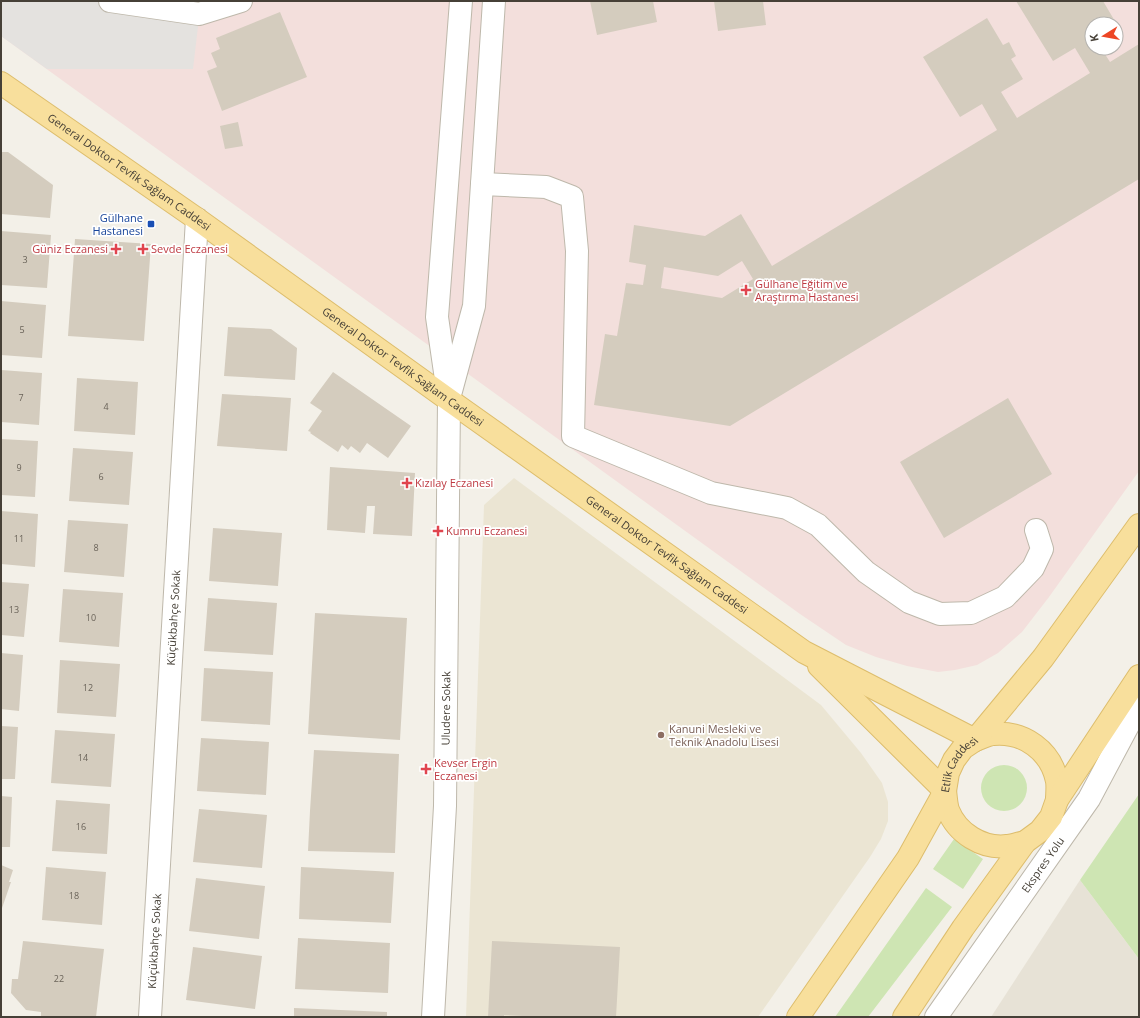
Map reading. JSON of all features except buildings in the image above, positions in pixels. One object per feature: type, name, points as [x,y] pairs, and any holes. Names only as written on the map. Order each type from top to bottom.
[{"type":"main road","name":"General Doktor Tevfik Sağlam Caddesi","points":[[1,83],[197,219],[804,652],[975,740]]},
{"type":"main road","name":"Etlik Caddesi","points":[[798,1017],[908,858],[945,791],[948,773],[954,760],[963,748],[975,740],[1042,658],[1139,524]]},
{"type":"main road","name":"General Doktor Tevfik Sağlam Caddesi","points":[[804,652],[945,791]]},
{"type":"main road","points":[[904,1017],[963,928],[1025,842],[1040,831],[1051,817],[1057,800],[1139,676]]},
{"type":"main road","points":[[975,740],[992,734],[1010,734],[1027,740],[1041,750],[1052,765],[1057,782],[1057,800]]},
{"type":"main road","points":[[945,791],[948,810],[957,826],[971,838],[988,846],[1007,846],[1025,842]]},
{"type":"street","points":[[110,1],[199,14],[241,1]]},
{"type":"street","points":[[449,400],[437,317],[461,1]]},
{"type":"street","points":[[449,400],[474,306],[494,1]]},
{"type":"street","points":[[482,184],[546,187],[572,198],[577,251],[573,436],[711,493],[787,508],[818,525],[866,572],[909,602],[940,614],[971,613],[1005,597],[1033,568],[1042,548],[1036,530]]},
{"type":"street","name":"Küçükbahçe Sokak","points":[[150,1017],[197,219]]},
{"type":"street","name":"Uludere Sokak","points":[[434,1017],[445,806],[449,400]]},
{"type":"street","name":"Ekspres Yolu","points":[[936,1017],[1089,799],[1139,705]]},
{"type":"shaded area","name":"Gülhane Eğitim ve Araştırma Hastanesi","points":[[1,1],[1139,1],[1139,471],[1049,597],[1022,632],[998,653],[977,665],[938,672],[907,666],[876,657],[846,645],[800,614],[1,36]]},
{"type":"shaded area","points":[[1,1],[201,1],[193,69],[47,69],[1,36]]},
{"type":"shaded area","name":"Kanuni Mesleki ve Teknik Anadolu Lisesi","points":[[514,478],[821,705],[861,753],[882,783],[888,802],[888,821],[881,839],[758,1017],[466,1017],[484,505]]},
{"type":"shaded area","points":[[1080,880],[1139,959],[1139,1017],[991,1017]]},
{"type":"green space","points":[[1009,765],[1021,771],[1026,779],[1026,797],[1021,805],[1013,810],[999,811],[987,805],[982,797],[981,783],[987,771],[995,766]]},
{"type":"green space","points":[[1139,794],[1139,959],[1080,880]]},
{"type":"green space","points":[[954,839],[983,859],[963,889],[933,869]]},
{"type":"green space","points":[[926,888],[952,907],[868,1017],[835,1017]]},
{"type":"place","name":"Gülhane Hastanesi","points":[[151,224]]},
{"type":"place","name":"Güniz Eczanesi","points":[[116,249]]},
{"type":"place","name":"Sevde Eczanesi","points":[[143,249]]},
{"type":"place","name":"Gülhane Eğitim ve Araştırma Hastanesi","points":[[746,290]]},
{"type":"place","name":"Kızılay Eczanesi","points":[[407,483]]},
{"type":"place","name":"Kumru Eczanesi","points":[[438,531]]},
{"type":"place","name":"Kanuni Mesleki ve Teknik Anadolu Lisesi","points":[[661,735]]},
{"type":"place","name":"Kevser Ergin Eczanesi","points":[[426,769]]}]
